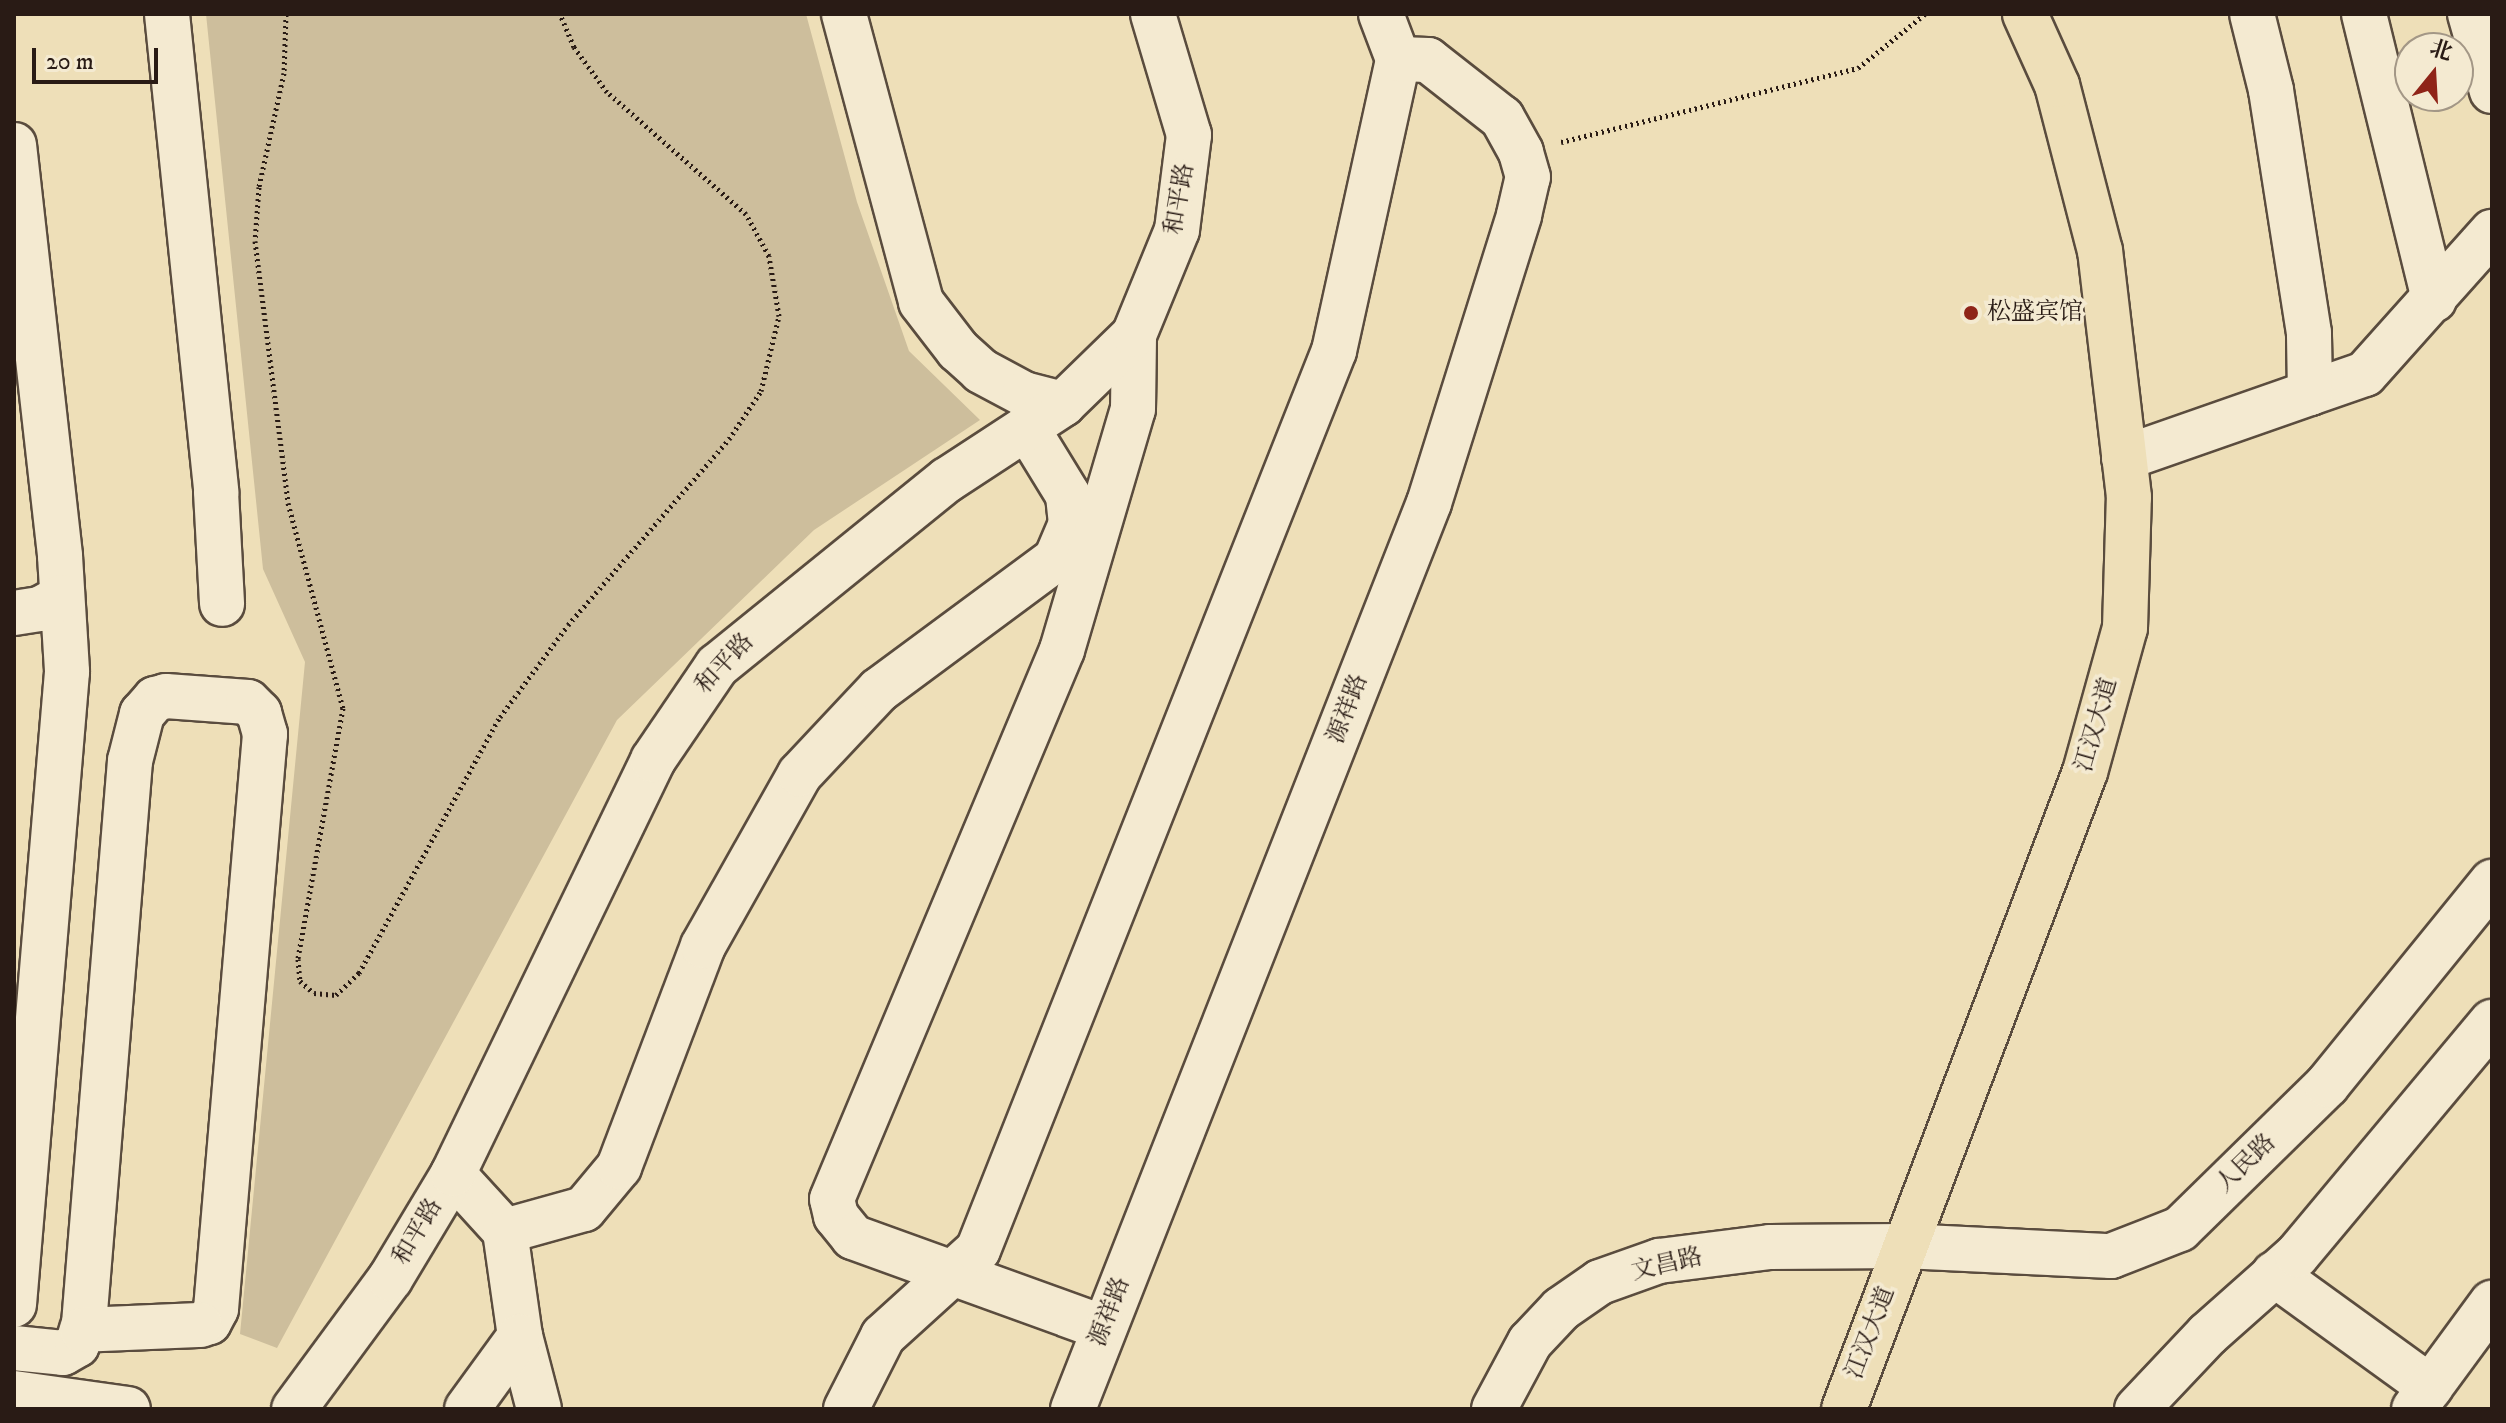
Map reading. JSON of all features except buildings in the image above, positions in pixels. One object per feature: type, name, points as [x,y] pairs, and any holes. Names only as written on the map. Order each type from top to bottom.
[{"type":"main road","name":"江汉大道","points":[[1844,1409],[2085,772],[2125,628],[2129,497],[2100,251],[2057,85],[2025,14]]},
{"type":"street","points":[[167,14],[216,492],[222,604]]},
{"type":"street","points":[[844,14],[921,302],[958,350],[981,371],[1024,394],[1063,404]]},
{"type":"street","name":"和平路","points":[[294,1409],[390,1279],[453,1174],[653,760],[717,666],[947,480],[1063,404],[1134,335],[1177,230],[1189,135],[1153,14]]},
{"type":"street","points":[[846,1409],[883,1336],[978,1250],[1334,351],[1398,59],[1381,14]]},
{"type":"street","points":[[2252,14],[2271,90],[2309,333],[2310,393]]},
{"type":"street","points":[[2364,14],[2434,300]]},
{"type":"street","points":[[2470,14],[2492,91]]},
{"type":"street","name":"源祥路","points":[[1073,1409],[1429,503],[1519,215],[1528,177],[1521,152],[1502,118],[1461,82],[1428,60],[1398,59]]},
{"type":"street","points":[[14,145],[62,597],[67,672],[14,1305]]},
{"type":"street","points":[[2124,458],[2365,374],[2492,232]]},
{"type":"street","points":[[1104,1328],[957,1272],[853,1237],[836,1216],[832,1199],[1062,650],[1133,409],[1134,335]]},
{"type":"street","points":[[505,1231],[584,1209],[619,1167],[703,946],[800,774],[879,690],[1056,559],[1071,524],[1068,495],[1027,428]]},
{"type":"street","points":[[14,613],[40,609],[62,597]]},
{"type":"street","points":[[14,1348],[63,1353],[77,1345],[82,1330],[136,733],[155,699],[248,702],[259,713],[265,734],[216,1309],[209,1322],[200,1325],[82,1330]]},
{"type":"street","name":"人民路","points":[[1904,1246],[2111,1256],[2180,1229],[2327,1085],[2492,882]]},
{"type":"street","points":[[2137,1409],[2208,1334],[2297,1255],[2492,1022]]},
{"type":"street","points":[[453,1174],[505,1231],[520,1336],[539,1409]]},
{"type":"street","name":"文昌路","points":[[1494,1409],[1530,1342],[1561,1309],[1600,1282],[1659,1261],[1770,1247],[1904,1246]]},
{"type":"street","points":[[2274,1274],[2422,1398],[2492,1303]]},
{"type":"street","points":[[482,1401],[520,1336]]},
{"type":"street","points":[[14,1393],[128,1409]]},
{"type":"path","points":[[286,14],[284,73],[259,187],[255,241],[288,503],[343,708],[298,959],[300,981],[314,993],[336,995],[359,973],[500,717],[568,625],[729,439],[761,391],[779,316],[769,256],[746,214],[607,92],[574,47],[560,14]]},
{"type":"path","points":[[1521,152],[1858,68],[1925,14]]},
{"type":"shaded area","points":[[206,14],[806,14],[857,202],[909,351],[980,420],[814,530],[617,720],[277,1348],[240,1334],[305,662],[263,569]]},
{"type":"place","name":"松盛宾馆","points":[[1971,313]]}]
